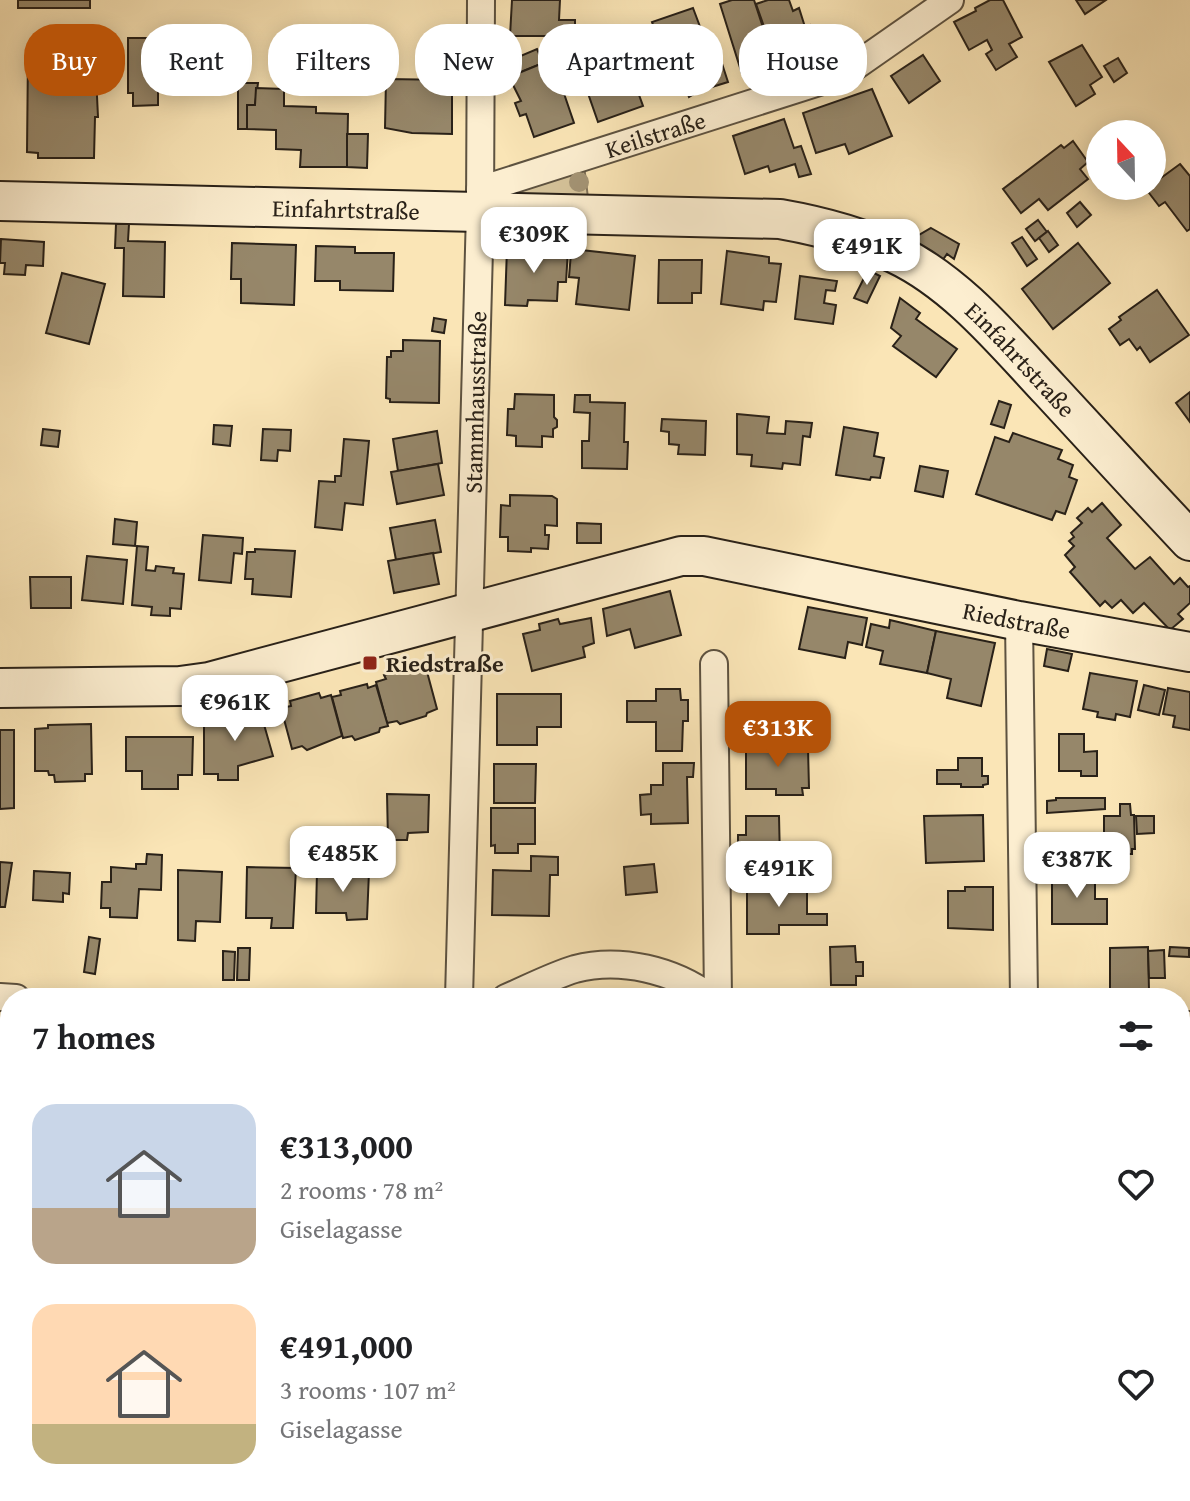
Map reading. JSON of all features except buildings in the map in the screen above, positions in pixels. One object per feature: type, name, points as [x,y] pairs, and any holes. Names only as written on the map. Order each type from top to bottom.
[{"type":"street","name":"Stammhausstraße","points":[[459,988],[480,201],[481,0]]},
{"type":"street","name":"Keilstraße","points":[[480,201],[844,74],[950,0]]},
{"type":"street","name":"Einfahrtstraße","points":[[0,201],[480,201],[780,219],[860,238],[899,255],[943,284],[990,325],[1190,541]]},
{"type":"street","name":"Riedstraße","points":[[0,688],[195,684],[681,556],[704,556],[1019,621],[1190,652]]},
{"type":"street","points":[[1019,621],[1024,988]]},
{"type":"street","points":[[714,664],[718,988]]},
{"type":"street","points":[[530,988],[575,969],[619,965],[666,974],[695,988]]},
{"type":"shaded area","points":[[584,165],[588,198],[518,198],[515,193],[517,187]]},
{"type":"place","name":"Riedstraße","points":[[370,663]]}]
